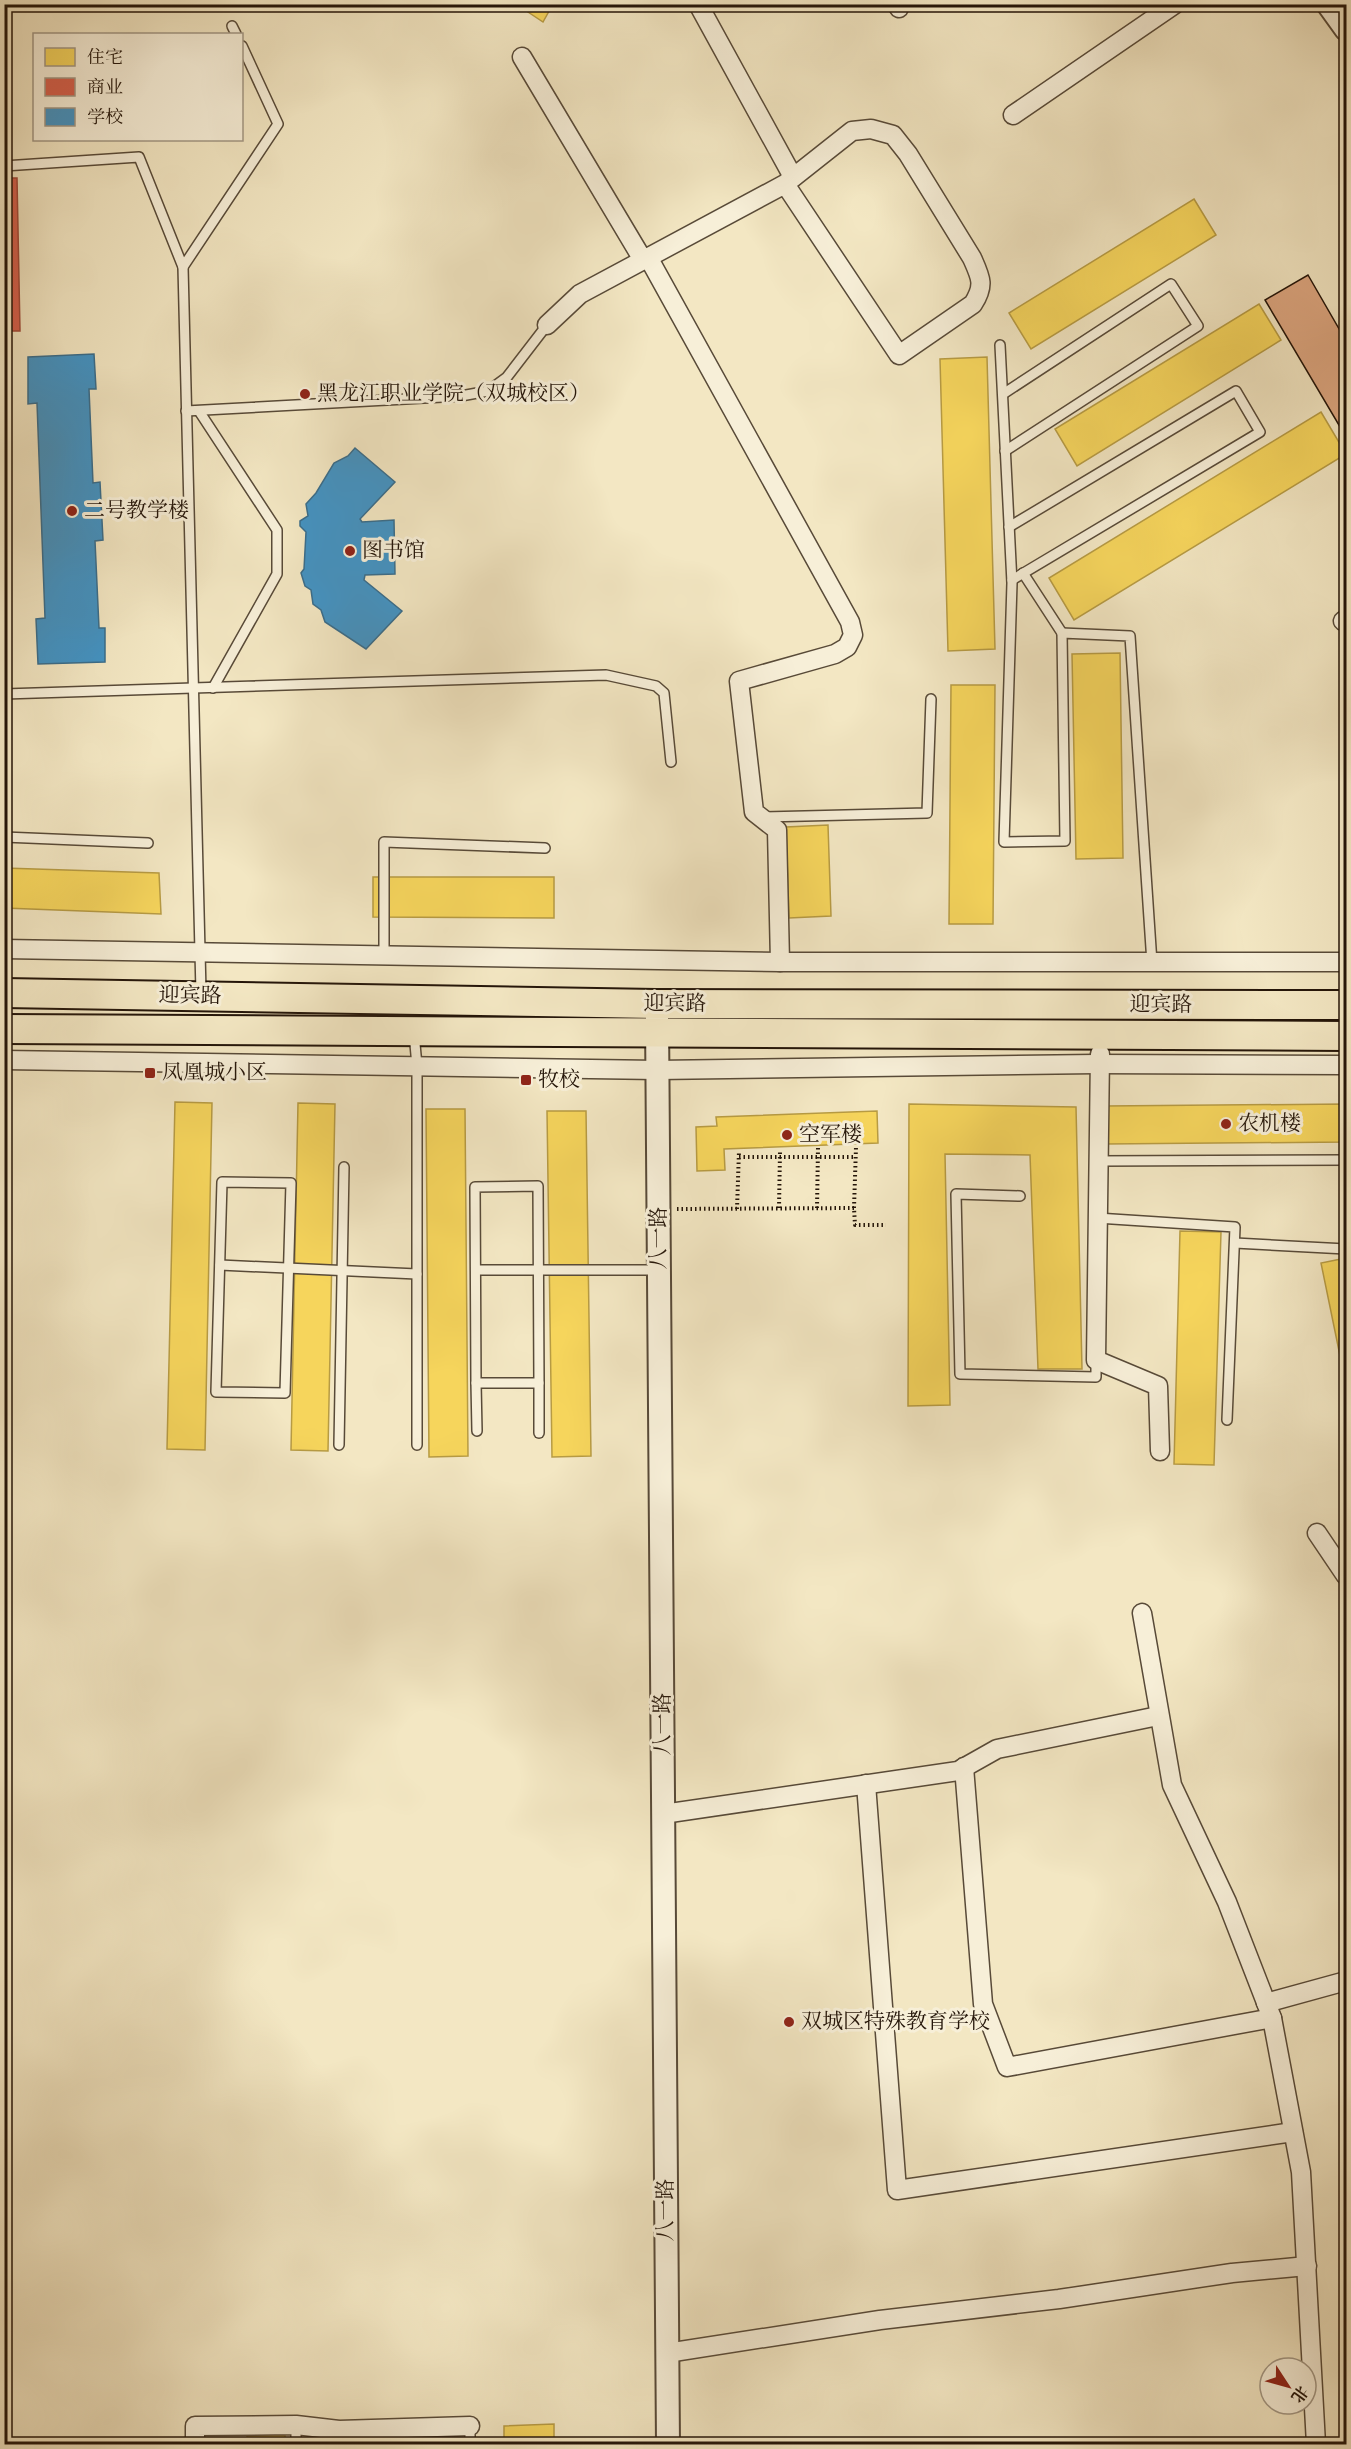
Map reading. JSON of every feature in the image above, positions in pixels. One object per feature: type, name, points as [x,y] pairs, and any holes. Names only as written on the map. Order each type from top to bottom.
[{"type":"main road","name":"迎宾路","points":[[4,993],[201,996],[1099,1034],[1347,1036]]},
{"type":"main road","name":"迎宾路","points":[[4,1029],[414,1031],[657,1017],[1347,1005]]},
{"type":"street","points":[[548,325],[580,294],[789,180],[852,131],[871,129],[893,135],[908,154],[972,258],[980,277],[981,292],[973,304],[899,355],[789,180],[699,4]]},
{"type":"street","points":[[1013,115],[1175,4]]},
{"type":"street","points":[[1328,4],[1347,29]]},
{"type":"street","points":[[522,57],[646,258],[850,622],[853,635],[847,647],[835,654],[755,679],[739,681],[754,812],[777,831],[780,962]]},
{"type":"street","points":[[4,949],[780,962],[1347,962]]},
{"type":"street","name":"八一路","points":[[657,1017],[668,2445]]},
{"type":"street","points":[[1099,1034],[1096,1359],[1158,1386],[1160,1451]]},
{"type":"street","points":[[4,1060],[657,1070],[1100,1064],[1347,1065]]},
{"type":"street","points":[[1317,1533],[1347,1576]]},
{"type":"street","points":[[1142,1613],[1158,1716],[1173,1785],[1227,1902],[1269,2010],[1300,2172],[1316,2445]]},
{"type":"street","points":[[663,1814],[958,1771],[997,1749],[1158,1716]]},
{"type":"street","points":[[964,1767],[983,2004],[1007,2067],[1269,2010],[1347,1982]]},
{"type":"street","points":[[866,1784],[897,2190],[1293,2132]]},
{"type":"street","points":[[667,2353],[880,2320],[1059,2299],[1232,2273],[1307,2266]]},
{"type":"street","points":[[195,2445],[195,2426],[296,2426],[470,2435]]},
{"type":"lane","points":[[183,267],[278,124],[243,48]]},
{"type":"lane","points":[[4,166],[139,157],[183,267],[201,996]]},
{"type":"lane","points":[[1003,394],[1171,284],[1198,326],[1005,451]]},
{"type":"lane","points":[[186,411],[461,396],[488,391],[507,377],[548,325]]},
{"type":"lane","points":[[1000,345],[1012,580],[1004,842],[1065,842],[1062,633],[1023,573]]},
{"type":"lane","points":[[1009,527],[1236,391],[1260,432],[1012,580]]},
{"type":"lane","points":[[199,411],[277,530],[277,574],[213,688]]},
{"type":"lane","points":[[1062,633],[1130,636],[1152,963]]},
{"type":"lane","points":[[4,694],[606,675],[629,678],[656,686],[664,693],[671,762]]},
{"type":"lane","points":[[761,817],[927,813],[931,699]]},
{"type":"lane","points":[[4,837],[148,843]]},
{"type":"lane","points":[[384,955],[384,842],[545,848]]},
{"type":"lane","points":[[414,1031],[417,1066],[417,1445]]},
{"type":"lane","points":[[1098,1161],[1347,1160]]},
{"type":"lane","points":[[339,1445],[344,1167]]},
{"type":"lane","points":[[222,1182],[291,1183],[285,1393],[216,1392],[220,1265],[222,1182]]},
{"type":"lane","points":[[477,1431],[475,1187],[538,1186],[539,1432]]},
{"type":"lane","points":[[1020,1196],[956,1194],[960,1374],[1096,1377],[1096,1359]]},
{"type":"lane","points":[[1097,1218],[1235,1227],[1227,1420]]},
{"type":"lane","points":[[1235,1243],[1347,1250]]},
{"type":"lane","points":[[220,1265],[417,1274]]},
{"type":"lane","points":[[476,1270],[659,1270]]},
{"type":"lane","points":[[476,1383],[539,1383]]},
{"type":"lane","points":[[296,2426],[296,2445]]},
{"type":"path","points":[[856,1147],[855,1225],[886,1225]]},
{"type":"path","points":[[817,1208],[818,1148]]},
{"type":"path","points":[[737,1209],[739,1151]]},
{"type":"path","points":[[779,1208],[780,1152]]},
{"type":"path","points":[[739,1157],[856,1157]]},
{"type":"path","points":[[658,1210],[854,1208]]},
{"type":"building: 住宅","points":[[516,4],[553,4],[543,22]]},
{"type":"building: 住宅","points":[[1194,199],[1216,235],[1031,349],[1009,313]]},
{"type":"building: 住宅","points":[[1259,304],[1281,340],[1077,466],[1055,429]]},
{"type":"building: 住宅","points":[[987,357],[995,649],[948,651],[940,359]]},
{"type":"building: 住宅","points":[[1321,412],[1346,454],[1074,620],[1049,578]]},
{"type":"building: 住宅","points":[[1120,653],[1123,858],[1076,859],[1072,654]]},
{"type":"building: 住宅","points":[[951,685],[995,685],[993,924],[949,924]]},
{"type":"building: 住宅","points":[[828,825],[831,916],[789,918],[786,827]]},
{"type":"building: 住宅","points":[[4,868],[159,873],[161,914],[4,908]]},
{"type":"building: 住宅","points":[[373,877],[554,877],[554,918],[373,917]]},
{"type":"building: 住宅","points":[[175,1102],[212,1103],[205,1450],[167,1449]]},
{"type":"building: 住宅","points":[[298,1103],[335,1104],[328,1451],[291,1450]]},
{"type":"building: 住宅","points":[[909,1104],[1076,1107],[1082,1369],[1038,1369],[1030,1155],[945,1154],[950,1405],[908,1406]]},
{"type":"building: 住宅","name":"农机楼","points":[[1346,1104],[1346,1142],[1105,1144],[1105,1106]]},
{"type":"building: 住宅","points":[[426,1109],[465,1109],[468,1456],[429,1457]]},
{"type":"building: 住宅","points":[[547,1111],[586,1111],[591,1456],[552,1457]]},
{"type":"building: 住宅","name":"空军楼","points":[[877,1111],[878,1143],[724,1149],[725,1170],[697,1171],[696,1127],[717,1126],[716,1117]]},
{"type":"building: 住宅","points":[[1180,1231],[1221,1232],[1214,1465],[1174,1464]]},
{"type":"building: 住宅","points":[[1346,1258],[1346,1385],[1321,1263]]},
{"type":"building: 住宅","points":[[554,2424],[554,2444],[504,2444],[504,2426]]},
{"type":"building: 住宅","points":[[424,2434],[425,2444],[388,2444],[388,2437]]},
{"type":"building: 住宅","points":[[285,2435],[285,2444],[248,2444],[247,2436]]},
{"type":"building: 商业","points":[[4,178],[17,178],[20,331],[4,331]]},
{"type":"building: 学校","name":"二号教学楼","points":[[94,354],[96,389],[89,389],[93,483],[100,482],[103,540],[95,541],[99,628],[105,628],[105,662],[38,664],[36,619],[45,618],[37,403],[28,404],[28,357]]},
{"type":"building: 学校","name":"图书馆","points":[[355,448],[395,482],[360,519],[362,522],[394,520],[395,574],[365,575],[364,580],[402,611],[366,649],[325,622],[321,610],[313,604],[311,590],[305,586],[301,573],[304,569],[306,532],[300,526],[300,521],[308,516],[306,504],[316,493],[334,463],[348,456]]},
{"type":"building: 其他","points":[[1308,275],[1346,341],[1346,437],[1265,300]]},
{"type":"place","name":"黑龙江职业学院（双城校区）","points":[[305,394]]},
{"type":"place","name":"二号教学楼","points":[[72,511]]},
{"type":"place","name":"图书馆","points":[[350,551]]},
{"type":"place","name":"凤凰城小区","points":[[150,1073]]},
{"type":"place","name":"牧校","points":[[526,1080]]},
{"type":"place","name":"农机楼","points":[[1226,1124]]},
{"type":"place","name":"空军楼","points":[[787,1135]]},
{"type":"place","name":"双城区特殊教育学校","points":[[789,2022]]}]
